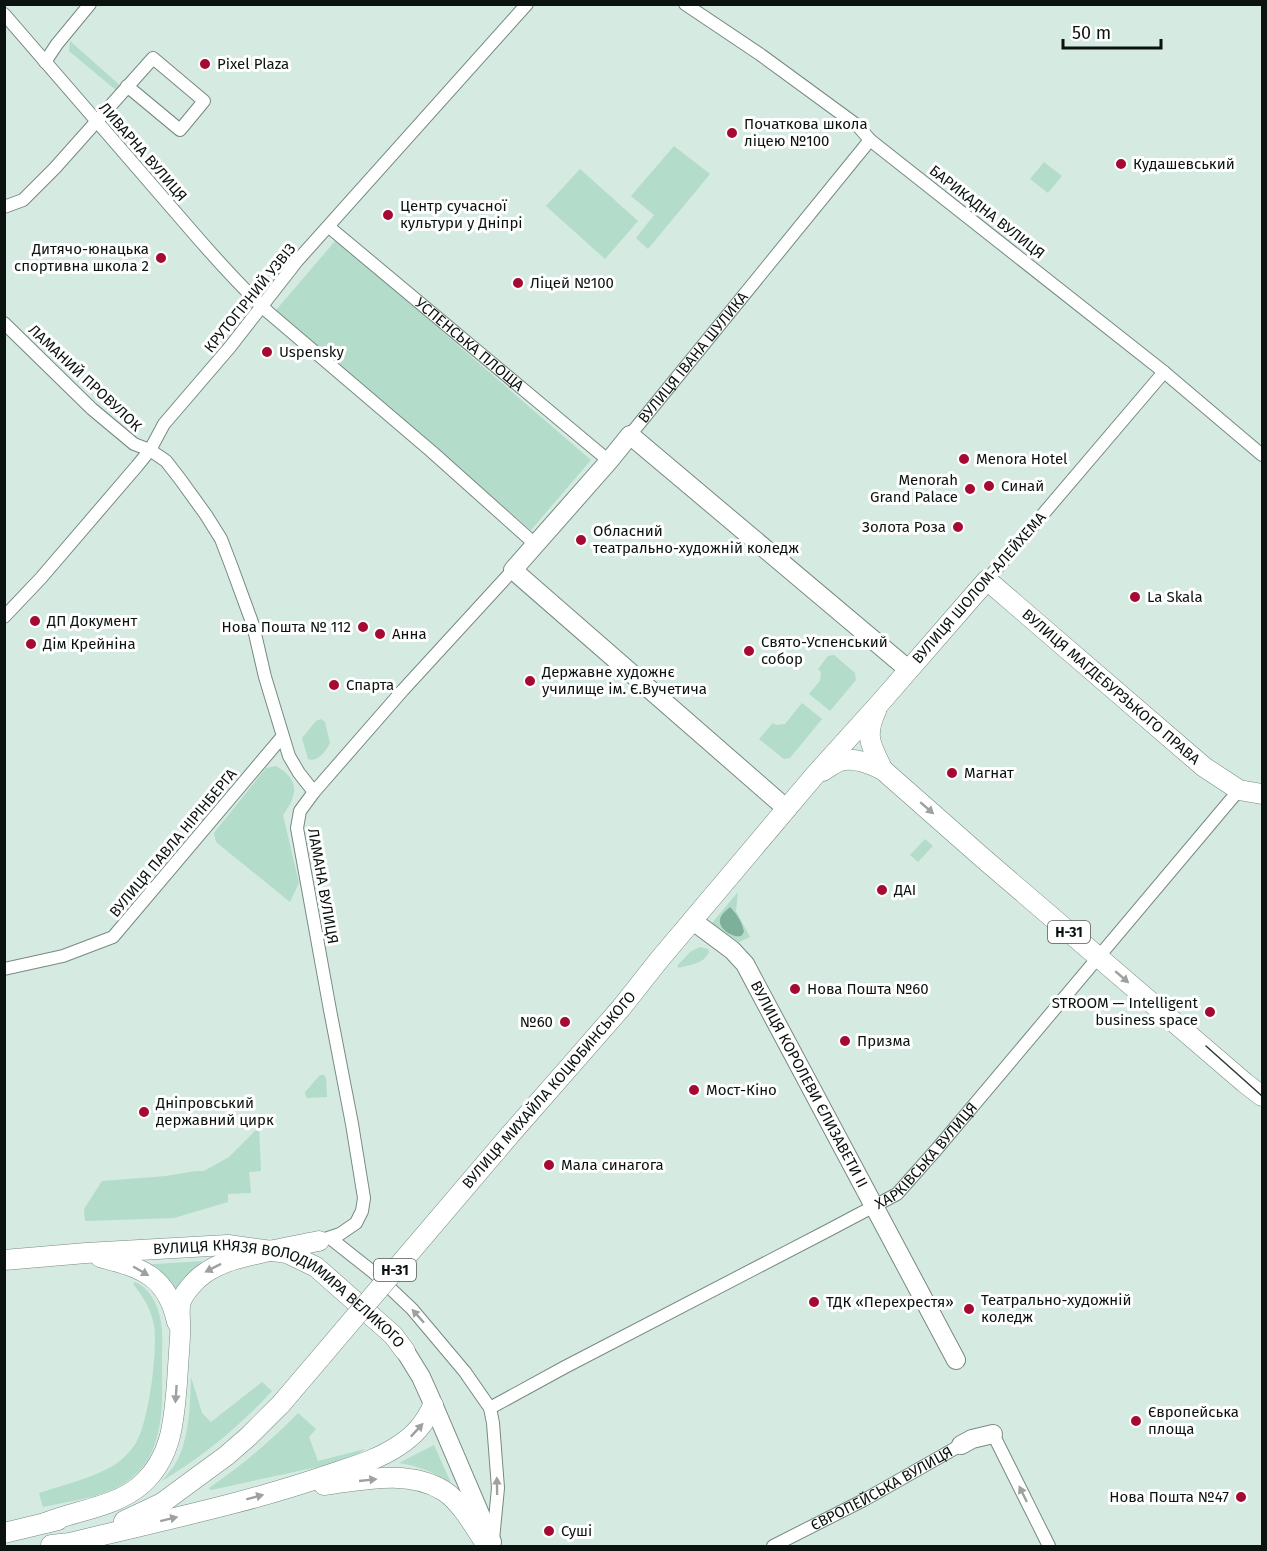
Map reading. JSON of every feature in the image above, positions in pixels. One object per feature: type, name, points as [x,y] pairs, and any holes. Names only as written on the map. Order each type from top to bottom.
[{"type":"main road","name":"ВУЛИЦЯ ШОЛОМ-АЛЕЙХЕМА","points":[[815,775],[987,579]]},
{"type":"main road","name":"ВУЛИЦЯ МАГДЕБУРЗЬКОГО ПРАВА","points":[[987,579],[1204,767],[1239,790]]},
{"type":"main road","points":[[880,703],[870,729],[871,746],[883,770]]},
{"type":"main road","name":"Н-31","points":[[815,775],[840,761],[854,760],[869,763],[883,770],[1261,1096]]},
{"type":"main road","name":"ВУЛИЦЯ МИХАЙЛА КОЦЮБИНСЬКОГО","points":[[200,1475],[249,1436],[281,1404],[621,1008],[815,775]]},
{"type":"main road","points":[[1239,790],[1263,794]]},
{"type":"main road","points":[[45,1523],[111,1502],[131,1492],[156,1467],[166,1450],[174,1421],[180,1304],[203,1274],[233,1259],[325,1239]]},
{"type":"main road","points":[[316,1267],[310,1257],[311,1247],[325,1239]]},
{"type":"main road","name":"ВУЛИЦЯ КНЯЗЯ ВОЛОДИМИРА ВЕЛИКОГО","points":[[4,1260],[228,1245],[286,1253],[316,1267],[393,1335],[405,1351]]},
{"type":"main road","points":[[86,1253],[131,1265],[146,1272],[159,1284],[171,1301],[180,1336]]},
{"type":"main road","points":[[48,1546],[70,1544],[289,1488],[384,1454],[413,1434],[428,1417],[433,1405]]},
{"type":"main road","name":"Н-31","points":[[4,1533],[128,1506],[200,1475]]},
{"type":"main road","name":"Н-31","points":[[48,1546],[131,1519],[162,1503],[200,1475]]},
{"type":"main road","points":[[289,1488],[384,1478],[425,1482],[452,1498],[491,1546]]},
{"type":"main road","points":[[4,1538],[7,1546]]},
{"type":"street","points":[[45,62],[90,4]]},
{"type":"street","name":"КРУТОГІРНИЙ УЗВІЗ","points":[[4,617],[41,578],[137,466],[150,450],[164,424],[230,347],[297,261],[526,4]]},
{"type":"street","name":"БАРИКАДНА ВУЛИЦЯ","points":[[685,4],[761,55],[858,126],[870,140],[1164,372],[1263,455]]},
{"type":"street","name":"ЛИВАРНА ВУЛИЦЯ","points":[[4,14],[220,264],[262,306]]},
{"type":"street","points":[[4,207],[22,200],[55,168],[96,121],[153,58],[204,100],[180,130],[128,86]]},
{"type":"street","name":"ВУЛИЦЯ ІВАНА ШУЛИКА","points":[[513,570],[609,461],[870,140]]},
{"type":"street","name":"УСПЕНСЬКА ПЛОЩА","points":[[329,227],[609,461]]},
{"type":"street","points":[[262,306],[536,544]]},
{"type":"street","name":"ЛАМАНИЙ ПРОВУЛОК","points":[[4,323],[92,409],[134,444],[150,450]]},
{"type":"street","name":"ВУЛИЦЯ ШОЛОМ-АЛЕЙХЕМА","points":[[987,579],[1164,372]]},
{"type":"street","points":[[630,435],[909,670]]},
{"type":"street","points":[[150,450],[166,461],[221,539],[253,625],[265,677],[281,726],[282,738],[299,773],[314,792],[403,690],[513,570],[787,809]]},
{"type":"street","name":"ВУЛИЦЯ ПАВЛА НІРІНБЕРГА","points":[[4,969],[63,956],[113,937],[282,738]]},
{"type":"street","name":"ХАРКІВСЬКА ВУЛИЦЯ","points":[[490,1408],[897,1194],[1239,790]]},
{"type":"street","name":"ЛАМАНА ВУЛИЦЯ","points":[[314,792],[300,811],[297,828],[364,1198],[362,1211],[356,1223],[340,1234],[325,1239]]},
{"type":"street","name":"ВУЛИЦЯ КОРОЛЕВИ ЄЛИЗАВЕТИ ІІ","points":[[693,921],[732,950],[745,964],[956,1360]]},
{"type":"street","points":[[325,1239],[373,1272],[412,1309],[460,1366],[490,1408],[498,1488],[491,1546]]},
{"type":"street","name":"ВУЛИЦЯ КНЯЗЯ ВОЛОДИМИРА ВЕЛИКОГО","points":[[405,1351],[421,1377],[491,1546]]},
{"type":"street","points":[[993,1434],[1049,1546]]},
{"type":"street","name":"ЄВРОПЕЙСЬКА ВУЛИЦЯ","points":[[773,1546],[864,1500],[972,1439],[993,1434]]},
{"type":"green space","points":[[70,41],[123,88],[117,91],[69,51]]},
{"type":"green space","points":[[674,146],[710,174],[648,249],[636,238],[654,215],[631,196]]},
{"type":"green space","points":[[1044,162],[1062,176],[1048,193],[1030,179]]},
{"type":"green space","points":[[580,169],[638,221],[605,259],[546,206]]},
{"type":"green space","points":[[336,240],[591,460],[531,530],[276,310]]},
{"type":"green space","points":[[834,655],[855,673],[856,680],[830,711],[809,694],[820,681],[821,672],[818,669],[828,656]]},
{"type":"green space","points":[[802,703],[822,719],[790,758],[784,759],[759,739],[773,723],[785,724]]},
{"type":"green space","points":[[321,719],[325,722],[330,743],[318,758],[308,759],[302,738],[316,721]]},
{"type":"green space","points":[[276,766],[289,777],[294,788],[292,800],[283,815],[299,883],[290,902],[216,842],[214,833],[266,768]]},
{"type":"green space","points":[[925,839],[933,846],[918,862],[910,855]]},
{"type":"green space","points":[[738,892],[736,911],[750,937],[739,942],[712,923]]},
{"type":"green space","points":[[730,907],[742,925],[744,932],[741,936],[730,934],[721,926],[721,917]]},
{"type":"green space","points":[[700,947],[708,949],[709,952],[703,959],[679,968],[677,966],[690,952]]},
{"type":"green space","points":[[320,1075],[326,1078],[327,1097],[306,1097],[305,1092]]},
{"type":"green space","points":[[259,1127],[261,1171],[249,1172],[251,1193],[228,1194],[228,1202],[174,1218],[85,1221],[84,1209],[102,1181],[204,1171],[229,1157]]},
{"type":"green space","points":[[203,1261],[186,1279],[174,1301],[141,1265]]},
{"type":"green space","points":[[135,1282],[152,1297],[160,1316],[162,1330],[162,1406],[153,1450],[137,1473],[117,1487],[93,1496],[43,1507],[39,1493],[82,1480],[113,1466],[131,1450],[141,1433],[151,1385],[155,1336],[151,1314],[133,1284]]},
{"type":"green space","points":[[191,1377],[202,1413],[211,1422],[262,1382],[272,1391],[220,1440],[162,1481],[176,1463],[183,1447],[189,1417]]},
{"type":"green space","points":[[298,1413],[316,1429],[309,1437],[318,1461],[365,1449],[331,1464],[211,1490],[209,1488],[255,1453]]},
{"type":"green space","points":[[434,1445],[451,1483],[426,1470],[399,1463]]},
{"type":"tram line","points":[[1206,1046],[1262,1096]]},
{"type":"place","name":"Pixel Plaza","points":[[205,64]]},
{"type":"place","name":"Початкова школа ліцею №100","points":[[732,133]]},
{"type":"place","name":"Кудашевський","points":[[1121,164]]},
{"type":"place","name":"Центр сучасної культури у Дніпрі","points":[[388,215]]},
{"type":"place","name":"Дитячо-юнацька спортивна школа 2","points":[[161,258]]},
{"type":"place","name":"Ліцей №100","points":[[518,283]]},
{"type":"place","name":"Uspensky","points":[[267,352]]},
{"type":"place","name":"Menora Hotel","points":[[964,459]]},
{"type":"place","name":"Синай","points":[[989,486]]},
{"type":"place","name":"Menorah Grand Palace","points":[[970,489]]},
{"type":"place","name":"Золота Роза","points":[[958,527]]},
{"type":"place","name":"Обласний театрально-художній коледж","points":[[581,540]]},
{"type":"place","name":"La Skala","points":[[1135,597]]},
{"type":"place","name":"ДП Документ","points":[[35,621]]},
{"type":"place","name":"Нова Пошта № 112","points":[[363,627]]},
{"type":"place","name":"Анна","points":[[380,634]]},
{"type":"place","name":"Дім Крейніна","points":[[31,644]]},
{"type":"place","name":"Свято-Успенський собор","points":[[749,651]]},
{"type":"place","name":"Державне художнє училище ім. Є.Вучетича","points":[[530,681]]},
{"type":"place","name":"Спарта","points":[[334,685]]},
{"type":"place","name":"Магнат","points":[[952,773]]},
{"type":"place","name":"ДАІ","points":[[882,890]]},
{"type":"place","name":"Нова Пошта №60","points":[[795,989]]},
{"type":"place","name":"STROOM — Intelligent business space","points":[[1210,1012]]},
{"type":"place","name":"№60","points":[[565,1022]]},
{"type":"place","name":"Призма","points":[[845,1041]]},
{"type":"place","name":"Мост-Кіно","points":[[694,1090]]},
{"type":"place","name":"Дніпровський державний цирк","points":[[144,1112]]},
{"type":"place","name":"Мала синагога","points":[[549,1165]]},
{"type":"place","name":"ТДК «Перехрестя»","points":[[814,1302]]},
{"type":"place","name":"Театрально-художній коледж","points":[[969,1309]]},
{"type":"place","name":"Європейська площа","points":[[1136,1421]]},
{"type":"place","name":"Нова Пошта №47","points":[[1241,1497]]},
{"type":"place","name":"Суші","points":[[549,1531]]}]
